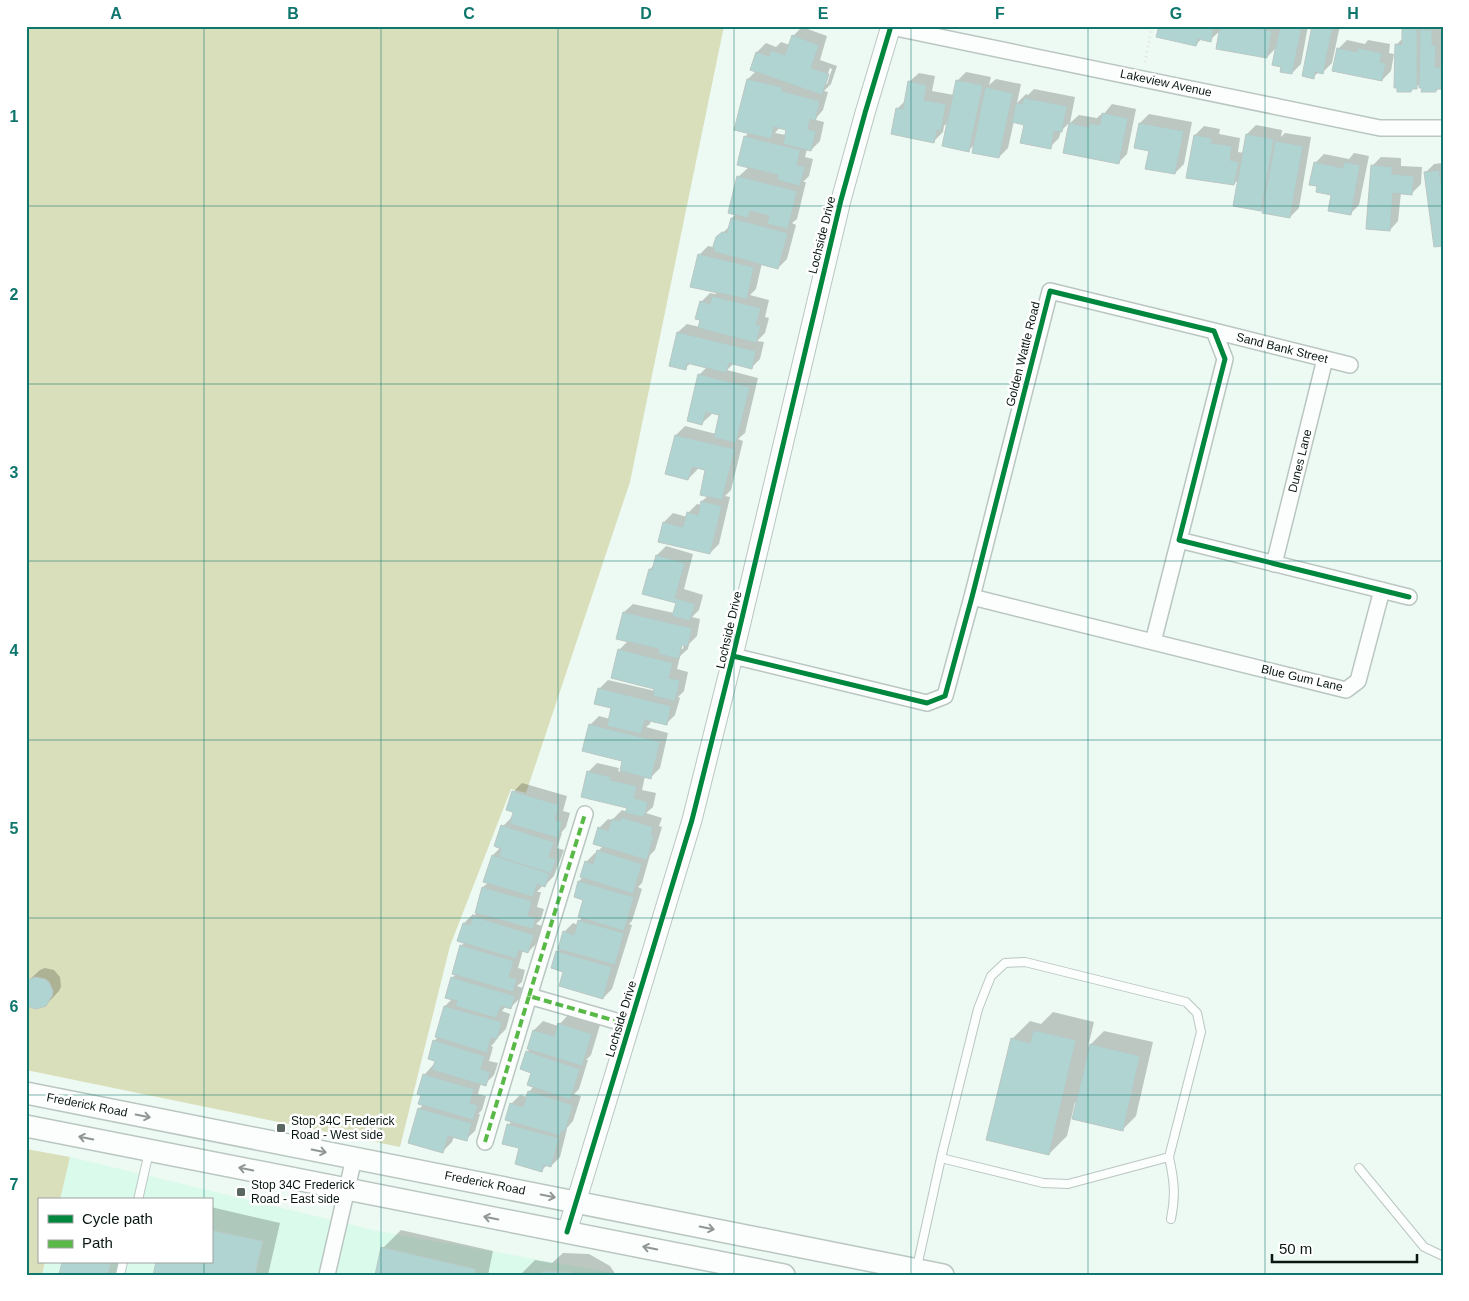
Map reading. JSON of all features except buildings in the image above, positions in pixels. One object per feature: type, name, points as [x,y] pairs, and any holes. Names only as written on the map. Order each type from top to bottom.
[{"type":"main road","name":"Frederick Road","points":[[26,1093],[943,1275]]},
{"type":"main road","points":[[26,1126],[784,1275]]},
{"type":"street","name":"Lakeview Avenue","points":[[891,27],[1380,128],[1443,128]]},
{"type":"street","name":"Lochside Drive","points":[[567,1232],[692,820],[733,656],[841,200],[891,27]]},
{"type":"street","name":"Golden Wattle Road","points":[[733,656],[927,703],[945,696],[1050,291],[1214,331]]},
{"type":"street","name":"Sand Bank Street","points":[[1214,331],[1350,365]]},
{"type":"street","points":[[1153,642],[1224,359],[1214,331]]},
{"type":"street","name":"Dunes Lane","points":[[1274,564],[1325,359]]},
{"type":"street","points":[[1179,540],[1409,597]]},
{"type":"street","name":"Blue Gum Lane","points":[[972,597],[1346,690],[1358,681],[1382,590]]},
{"type":"street","points":[[484,1142],[585,814]]},
{"type":"street","name":"Lochside Drive","points":[[529,996],[630,1025]]},
{"type":"street","points":[[326,1275],[354,1158]]},
{"type":"lane","points":[[916,1269],[978,1009],[991,976],[1005,963],[1025,962],[1186,1002],[1197,1012],[1201,1032],[1169,1156],[1174,1180],[1174,1202],[1171,1219]]},
{"type":"lane","points":[[138,1198],[149,1150]]},
{"type":"lane","points":[[941,1158],[1043,1183],[1068,1184],[1169,1156]]},
{"type":"lane","points":[[1359,1168],[1424,1246],[1443,1256]]},
{"type":"path","points":[[1142,78],[1152,26]]},
{"type":"shaded area","points":[[26,26],[724,26],[630,482],[526,793],[511,789],[450,946],[400,1147],[26,1070]]},
{"type":"shaded area","points":[[26,1149],[70,1157],[60,1198],[38,1198],[38,1264],[45,1264],[42,1275],[26,1275]]},
{"type":"shaded area","points":[[70,1157],[377,1231],[625,1275],[42,1275],[45,1264],[212,1264],[212,1198],[60,1198]]},
{"type":"marked path","points":[[529,996],[585,814]]},
{"type":"marked path","points":[[485,1142],[529,996],[630,1025]]},
{"type":"cycle path","points":[[567,1232],[692,820],[733,656],[841,200],[891,26]]},
{"type":"cycle path","points":[[733,656],[927,703],[945,696],[1050,291],[1214,331],[1225,359],[1179,540],[1409,597]]},
{"type":"place","name":"Stop 34C Frederick Road - West side","points":[[281,1128]]},
{"type":"place","name":"Stop 34C Frederick Road - East side","points":[[241,1192]]}]
